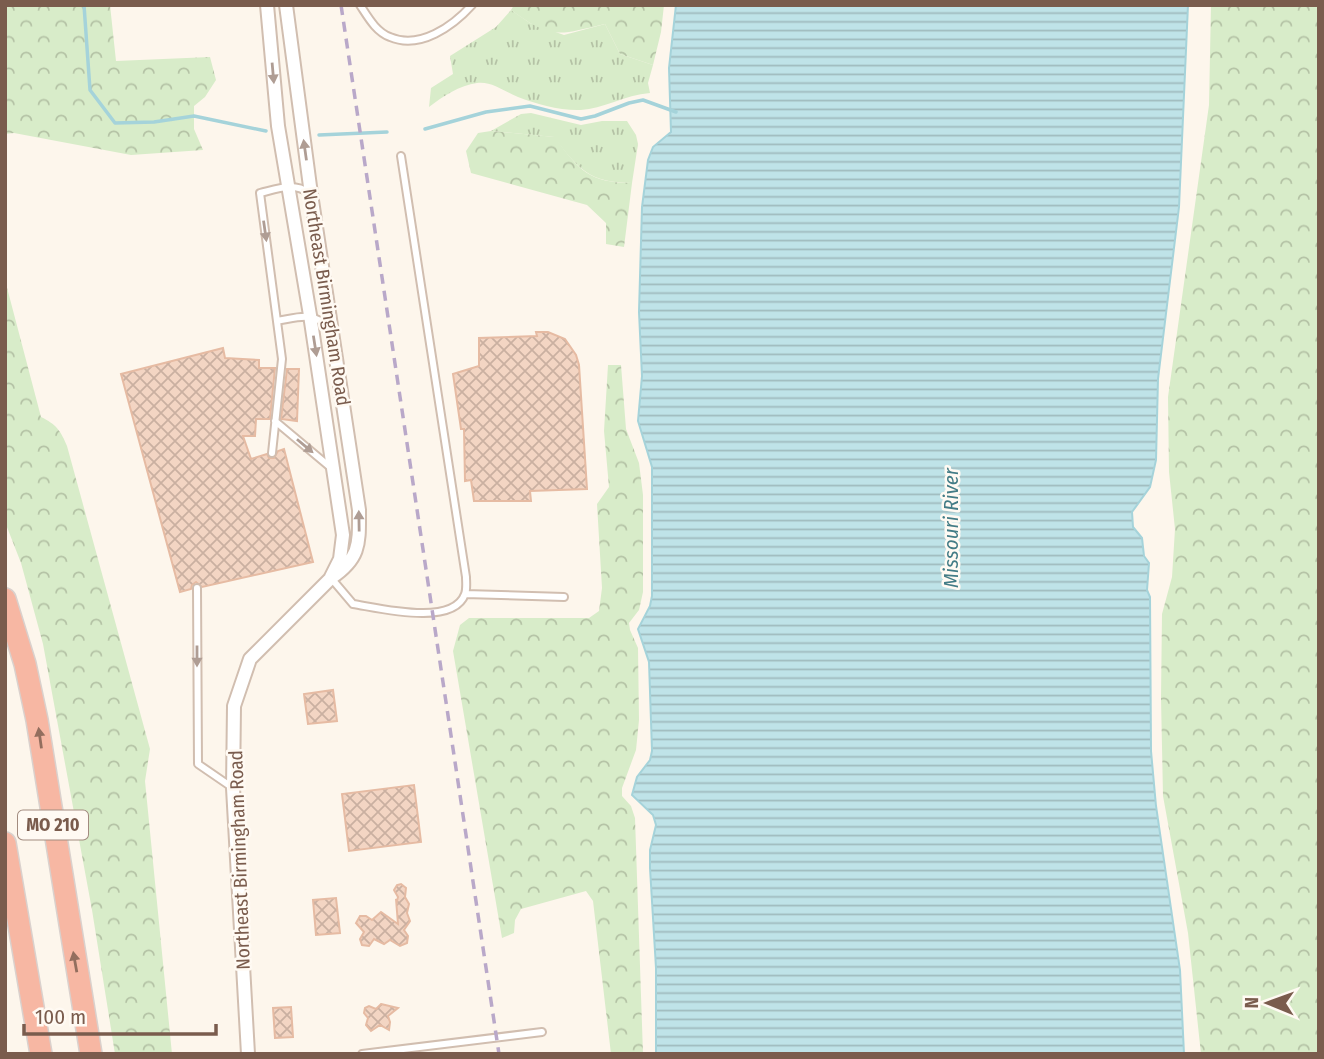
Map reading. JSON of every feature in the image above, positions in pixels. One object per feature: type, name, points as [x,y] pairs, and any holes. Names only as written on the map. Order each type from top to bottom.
[{"type":"highway","name":"MO 210","points":[[5,599],[25,664],[37,720],[91,1054]]},
{"type":"highway","name":"MO 210","points":[[5,843],[41,1054]]},
{"type":"street","name":"Northeast Birmingham Road","points":[[267,5],[278,126],[343,535],[340,559],[331,578]]},
{"type":"street","name":"Northeast Birmingham Road","points":[[248,1054],[233,788],[233,706],[250,659],[331,578],[346,568],[355,555],[359,542],[359,510],[311,194],[286,5]]},
{"type":"lane","points":[[360,5],[380,31],[390,37],[404,40],[419,39],[435,33],[455,22],[472,5]]},
{"type":"lane","points":[[331,578],[354,604],[417,614],[433,613],[458,604],[465,594],[466,577],[401,156]]},
{"type":"lane","points":[[272,453],[282,359],[260,193],[289,186],[301,187],[311,194]]},
{"type":"lane","points":[[277,320],[310,315],[332,329]]},
{"type":"lane","points":[[275,421],[334,470]]},
{"type":"lane","points":[[197,588],[198,764],[233,788]]},
{"type":"lane","points":[[465,594],[564,597]]},
{"type":"lane","points":[[362,1054],[542,1032]]},
{"type":"green space","points":[[5,5],[110,5],[116,61],[210,57],[216,80],[205,97],[194,106],[194,129],[203,150],[131,155],[14,133],[5,134]]},
{"type":"green space","points":[[514,5],[664,5],[653,65],[620,54],[605,24],[576,31],[546,31],[511,10]]},
{"type":"green space","points":[[1211,5],[1319,5],[1319,1054],[1201,1054],[1188,933],[1163,796],[1162,614],[1172,577],[1175,529],[1169,472],[1168,397],[1209,105]]},
{"type":"green space","points":[[511,10],[530,23],[564,35],[605,24],[620,54],[653,65],[648,83],[650,93],[589,109],[573,110],[541,104],[493,85],[477,83],[458,89],[429,107],[431,88],[453,74],[450,56],[496,27]]},
{"type":"green space","points":[[531,113],[581,125],[602,121],[627,121],[638,144],[632,183],[605,180],[586,172],[570,158],[554,137],[491,131],[521,114]]},
{"type":"green space","points":[[491,131],[555,137],[586,172],[605,180],[632,183],[624,247],[606,244],[606,223],[587,205],[471,173],[466,151],[478,133]]},
{"type":"green space","points":[[5,280],[41,417],[57,428],[67,446],[150,749],[145,781],[172,1054],[115,1054],[92,910],[43,644],[21,563],[5,522]]},
{"type":"green space","points":[[608,365],[621,365],[626,429],[639,463],[643,495],[643,592],[639,610],[629,623],[638,648],[639,720],[636,750],[622,788],[622,796],[631,806],[635,818],[643,1054],[611,1054],[593,901],[586,891],[521,909],[515,920],[514,933],[502,938],[453,651],[460,625],[469,618],[589,618],[599,611],[602,588],[597,504],[609,487],[604,431]]},
{"type":"water","name":"Missouri River","points":[[676,5],[1188,5],[1179,207],[1158,379],[1156,460],[1150,487],[1132,512],[1133,527],[1142,538],[1144,556],[1149,563],[1147,590],[1150,597],[1151,751],[1156,806],[1180,970],[1184,1054],[656,1054],[656,968],[650,850],[656,825],[653,815],[632,795],[637,777],[650,760],[652,751],[649,662],[638,629],[652,596],[652,467],[638,421],[642,376],[639,312],[642,207],[648,160],[653,147],[671,132],[669,68]]},
{"type":"building","points":[[536,332],[548,332],[565,339],[576,355],[579,365],[587,489],[530,491],[531,501],[474,501],[471,480],[465,481],[464,429],[461,429],[453,374],[479,366],[479,338],[537,336]]},
{"type":"building","points":[[223,348],[225,358],[259,360],[259,368],[275,368],[270,419],[256,419],[255,436],[243,436],[251,459],[267,454],[269,458],[274,458],[278,451],[284,449],[313,562],[202,587],[196,582],[191,589],[180,592],[121,374]]},
{"type":"building","points":[[287,369],[299,369],[297,421],[281,419]]},
{"type":"building","points":[[333,690],[337,721],[308,724],[304,694]]},
{"type":"building","points":[[414,785],[421,842],[349,851],[342,794]]},
{"type":"building","points":[[401,884],[406,888],[405,897],[409,904],[407,913],[410,921],[404,930],[408,936],[407,943],[400,946],[390,940],[384,944],[374,939],[369,946],[362,945],[360,939],[364,932],[356,923],[360,916],[372,920],[381,912],[398,924],[398,897],[394,890]]},
{"type":"building","points":[[336,898],[340,933],[316,935],[313,900]]},
{"type":"building","points":[[381,1004],[398,1008],[388,1016],[389,1030],[380,1025],[371,1031],[366,1025],[368,1018],[364,1013],[365,1008],[369,1006],[376,1009]]},
{"type":"building","points":[[291,1007],[293,1037],[275,1038],[273,1008]]},
{"type":"waterway","points":[[84,5],[90,90],[115,123],[154,122],[194,116],[266,131]]},
{"type":"waterway","points":[[425,129],[486,112],[530,106],[581,119],[643,100],[676,112]]},
{"type":"waterway","points":[[319,135],[387,132]]},
{"type":"railway","points":[[341,5],[499,1054]]}]
